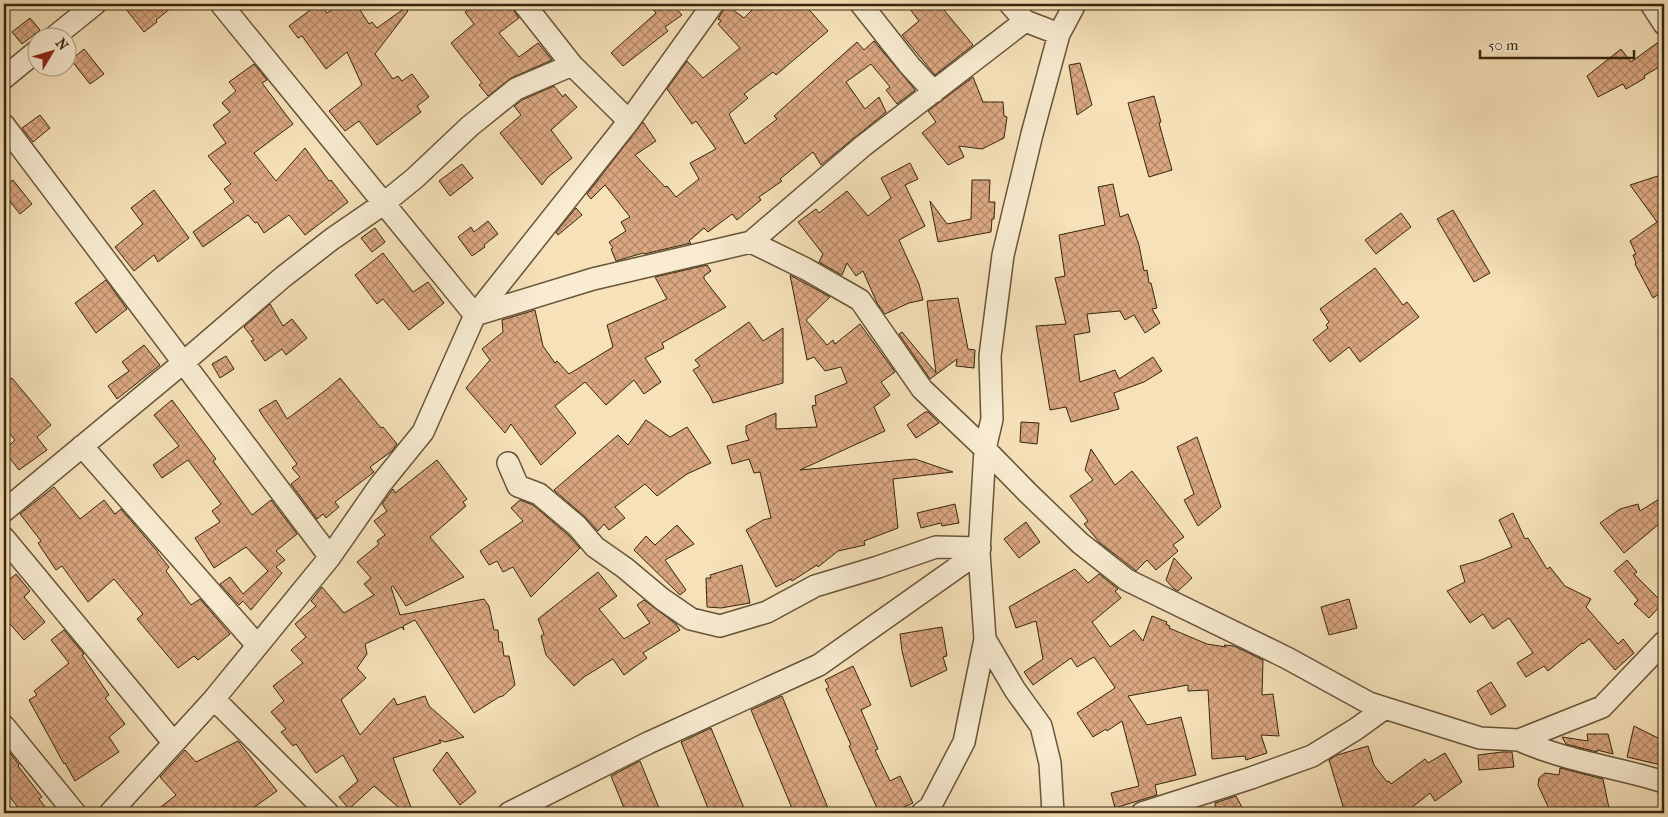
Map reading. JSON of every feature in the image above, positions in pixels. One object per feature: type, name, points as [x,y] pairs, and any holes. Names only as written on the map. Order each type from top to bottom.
[{"type":"street","points":[[221,4],[475,315]]},
{"type":"street","points":[[524,4],[572,65],[629,121]]},
{"type":"street","points":[[110,813],[214,699],[330,557],[380,485],[423,432],[475,315],[629,121],[713,4]]},
{"type":"street","points":[[861,4],[910,66],[934,92]]},
{"type":"street","points":[[1010,4],[1026,21],[1059,34]]},
{"type":"street","points":[[922,813],[930,807],[964,742],[985,639],[980,550],[985,448],[992,419],[990,356],[1003,254],[1059,34],[1074,4]]},
{"type":"street","points":[[1651,4],[1664,24]]},
{"type":"street","points":[[63,28],[85,7]]},
{"type":"street","points":[[475,315],[593,279],[751,242],[863,146],[1026,21]]},
{"type":"street","points":[[4,78],[28,58]]},
{"type":"street","points":[[4,511],[184,362],[283,276],[383,204],[415,178],[470,126],[516,90],[572,65]]},
{"type":"street","points":[[4,125],[330,557]]},
{"type":"street","points":[[751,242],[806,269],[860,300],[922,389],[1080,542],[1128,580],[1287,658],[1369,703],[1480,738],[1519,740],[1558,755],[1630,771],[1664,782]]},
{"type":"street","points":[[82,446],[257,645]]},
{"type":"street","points":[[508,463],[518,486],[539,494],[577,526],[595,546],[662,599],[692,618],[720,626],[766,612],[815,586],[936,547],[980,550]]},
{"type":"street","points":[[4,538],[174,743]]},
{"type":"street","points":[[509,813],[648,743],[819,665],[980,550]]},
{"type":"street","points":[[985,639],[1015,690],[1041,726],[1050,763],[1053,813]]},
{"type":"street","points":[[1519,740],[1602,707],[1661,651]]},
{"type":"street","points":[[214,699],[328,813]]},
{"type":"street","points":[[1142,813],[1252,778],[1312,756],[1386,708]]},
{"type":"street","points":[[4,726],[76,813]]},
{"type":"building","points":[[122,4],[176,4],[144,32]]},
{"type":"building","points":[[318,4],[327,13],[341,4],[356,4],[369,24],[372,22],[377,28],[405,8],[408,11],[375,54],[393,79],[398,76],[402,81],[412,74],[429,97],[417,106],[421,112],[377,145],[359,121],[345,131],[329,111],[362,85],[347,52],[326,69],[302,36],[298,38],[289,26]]},
{"type":"building","points":[[474,4],[512,4],[519,18],[499,33],[519,57],[538,43],[552,60],[511,78],[488,96],[479,85],[482,83],[451,43],[474,24],[465,12]]},
{"type":"building","points":[[662,4],[672,4],[682,15],[665,27],[668,31],[623,66],[611,53],[656,13],[654,11]]},
{"type":"building","points":[[725,4],[744,18],[758,4],[804,4],[828,31],[776,75],[773,72],[744,94],[748,98],[729,114],[745,144],[777,119],[774,116],[857,42],[864,50],[874,41],[915,90],[897,104],[886,90],[890,87],[871,64],[846,82],[865,109],[879,97],[886,112],[821,165],[813,152],[780,179],[782,181],[759,197],[761,200],[737,220],[732,214],[708,232],[704,228],[689,241],[691,243],[616,261],[611,249],[613,248],[609,242],[626,231],[621,222],[630,217],[605,185],[591,199],[587,194],[643,122],[656,141],[635,155],[665,187],[667,186],[676,197],[699,179],[690,163],[716,149],[696,121],[692,124],[667,89],[687,61],[703,78],[740,48],[718,24],[721,21],[718,19]]},
{"type":"building","points":[[906,4],[939,4],[973,45],[935,75],[902,35],[919,21]]},
{"type":"building","points":[[30,18],[38,28],[28,28],[28,39],[22,44],[12,32]]},
{"type":"building","points":[[1664,38],[1664,64],[1626,89],[1623,84],[1598,97],[1587,76],[1621,49],[1631,62]]},
{"type":"building","points":[[84,49],[104,74],[90,84],[78,69],[78,54]]},
{"type":"building","points":[[1080,63],[1092,105],[1077,115],[1069,65]]},
{"type":"building","points":[[254,64],[267,80],[262,83],[293,124],[254,153],[276,181],[305,148],[329,181],[331,180],[348,202],[305,235],[289,215],[264,233],[257,222],[255,223],[248,215],[203,247],[193,232],[234,202],[224,189],[231,184],[208,156],[226,143],[213,125],[230,112],[222,103],[236,91],[229,82]]},
{"type":"building","points":[[973,77],[983,102],[1003,102],[1004,116],[1007,117],[1004,138],[982,149],[959,146],[964,157],[948,165],[922,133],[936,122],[928,111]]},
{"type":"building","points":[[554,86],[563,97],[565,94],[577,107],[551,130],[572,158],[548,177],[542,185],[500,133],[521,115],[514,106],[522,100]]},
{"type":"building","points":[[1154,96],[1161,122],[1159,123],[1172,170],[1149,177],[1128,103]]},
{"type":"building","points":[[40,115],[50,128],[33,142],[22,128]]},
{"type":"building","points":[[910,163],[918,179],[905,185],[925,226],[899,240],[919,284],[923,300],[909,303],[885,314],[877,303],[863,271],[856,276],[847,263],[842,275],[819,262],[823,254],[798,222],[816,209],[819,213],[847,191],[868,216],[891,198],[881,178]]},
{"type":"building","points":[[462,164],[473,178],[450,196],[439,181]]},
{"type":"building","points":[[1664,174],[1664,291],[1653,298],[1635,264],[1633,255],[1636,254],[1630,241],[1657,222],[1630,185]]},
{"type":"building","points":[[13,180],[32,204],[20,214],[4,194],[4,187]]},
{"type":"building","points":[[972,180],[990,180],[989,202],[995,202],[991,232],[938,242],[930,201],[947,224],[971,219]]},
{"type":"building","points":[[1113,184],[1120,217],[1128,214],[1139,245],[1144,271],[1147,270],[1157,308],[1152,309],[1160,323],[1145,333],[1134,315],[1125,320],[1120,311],[1087,314],[1090,332],[1074,335],[1080,382],[1115,370],[1119,379],[1153,357],[1162,371],[1144,382],[1114,393],[1119,409],[1071,422],[1066,407],[1050,410],[1036,326],[1066,324],[1055,278],[1065,276],[1059,235],[1105,225],[1098,187]]},
{"type":"building","points":[[154,190],[189,238],[158,262],[154,255],[134,271],[115,247],[143,224],[131,208]]},
{"type":"building","points":[[576,208],[582,215],[558,235],[556,232]]},
{"type":"building","points":[[1453,210],[1490,273],[1474,282],[1437,219]]},
{"type":"building","points":[[1401,213],[1411,227],[1376,254],[1365,240]]},
{"type":"building","points":[[488,221],[498,234],[484,245],[485,247],[472,256],[458,237],[471,227],[474,232]]},
{"type":"building","points":[[375,228],[385,242],[372,252],[361,238]]},
{"type":"building","points":[[383,253],[413,292],[428,282],[444,303],[409,330],[383,299],[377,304],[355,275]]},
{"type":"building","points":[[707,265],[711,271],[704,276],[704,279],[726,307],[662,343],[664,348],[645,358],[661,382],[644,394],[634,380],[606,405],[585,382],[555,406],[576,433],[541,465],[511,424],[505,433],[466,388],[490,360],[482,349],[503,332],[502,320],[535,310],[543,346],[555,363],[557,361],[569,374],[613,347],[607,325],[667,299],[655,277]]},
{"type":"building","points":[[1375,268],[1403,305],[1407,302],[1419,317],[1360,362],[1349,347],[1330,362],[1313,340],[1328,328],[1326,325],[1329,322],[1320,309]]},
{"type":"building","points":[[790,275],[830,297],[806,320],[827,345],[833,340],[835,344],[860,324],[895,372],[881,382],[890,395],[874,407],[885,431],[800,470],[915,459],[953,472],[893,479],[898,528],[864,541],[865,545],[838,551],[818,567],[817,565],[792,581],[791,579],[776,587],[746,530],[763,520],[771,518],[760,472],[754,473],[749,459],[732,464],[727,446],[749,440],[746,426],[776,413],[776,429],[817,427],[812,406],[816,405],[815,396],[847,383],[841,367],[825,371],[814,357],[807,360]]},
{"type":"building","points":[[106,280],[127,309],[96,333],[75,303]]},
{"type":"building","points":[[958,298],[968,349],[975,350],[974,368],[956,366],[957,359],[930,379],[899,334],[902,332],[936,373],[927,301]]},
{"type":"building","points":[[270,304],[283,326],[292,319],[307,338],[286,355],[282,349],[265,361],[251,341],[254,340],[244,327]]},
{"type":"building","points":[[749,322],[763,341],[783,328],[783,383],[713,403],[693,370],[700,366],[695,360]]},
{"type":"building","points":[[144,345],[160,365],[117,399],[108,386],[129,371],[122,362]]},
{"type":"building","points":[[226,356],[234,369],[220,378],[212,364]]},
{"type":"building","points":[[12,378],[51,425],[37,437],[47,450],[19,470],[4,451],[15,440],[4,427],[4,385]]},
{"type":"building","points":[[340,378],[381,428],[383,427],[397,444],[392,451],[370,467],[374,472],[335,502],[339,507],[326,518],[323,514],[317,519],[291,484],[300,477],[292,468],[297,464],[259,410],[276,400],[287,419]]},
{"type":"building","points":[[172,400],[216,459],[213,461],[252,515],[271,500],[297,534],[276,551],[285,560],[276,567],[282,573],[251,610],[243,601],[239,605],[220,584],[230,577],[243,594],[268,571],[246,547],[214,568],[195,538],[220,522],[212,511],[221,504],[188,460],[162,478],[153,465],[179,446],[154,415]]},
{"type":"building","points":[[925,412],[928,412],[939,423],[916,438],[907,425]]},
{"type":"building","points":[[646,420],[670,437],[687,427],[711,463],[687,474],[657,496],[645,484],[615,507],[625,518],[609,530],[604,524],[598,531],[554,490],[618,435],[628,445]]},
{"type":"building","points":[[1021,422],[1039,423],[1037,444],[1020,442]]},
{"type":"building","points":[[1197,437],[1221,507],[1198,526],[1184,500],[1194,494],[1177,447]]},
{"type":"building","points":[[1091,449],[1115,485],[1132,471],[1184,537],[1173,545],[1178,551],[1156,570],[1147,560],[1136,571],[1100,543],[1084,524],[1088,521],[1070,496],[1093,480],[1085,470]]},
{"type":"building","points":[[437,460],[467,499],[463,502],[466,506],[430,537],[464,577],[406,606],[393,586],[391,587],[400,615],[484,599],[489,606],[494,630],[498,630],[499,642],[502,642],[504,656],[509,656],[515,685],[503,696],[474,713],[415,620],[403,626],[404,630],[402,627],[365,644],[367,654],[357,668],[366,678],[341,700],[360,735],[394,698],[397,705],[425,696],[429,706],[464,737],[445,742],[439,740],[441,743],[393,758],[413,813],[405,813],[374,786],[349,809],[339,797],[358,781],[343,755],[316,773],[296,744],[293,746],[281,732],[286,729],[271,712],[284,701],[273,686],[303,663],[291,650],[306,637],[295,624],[316,606],[311,601],[322,587],[344,613],[374,595],[364,584],[371,578],[357,562],[379,544],[377,541],[385,535],[374,521],[387,511],[382,504],[393,489],[395,493]]},
{"type":"building","points":[[54,487],[80,519],[104,500],[115,514],[121,509],[169,567],[166,571],[191,605],[200,599],[230,634],[198,660],[194,656],[178,668],[137,619],[143,614],[114,579],[88,602],[62,566],[56,570],[38,543],[41,541],[20,514]]},
{"type":"building","points":[[1664,496],[1664,520],[1624,553],[1600,523],[1620,509],[1638,504],[1640,511]]},
{"type":"building","points":[[520,500],[533,505],[580,548],[531,597],[513,567],[503,572],[497,561],[489,565],[480,551],[523,521],[511,508]]},
{"type":"building","points":[[955,504],[959,523],[942,526],[941,523],[921,528],[917,513]]},
{"type":"building","points":[[1513,513],[1525,539],[1528,538],[1547,569],[1550,567],[1565,586],[1591,599],[1586,607],[1618,644],[1623,639],[1634,653],[1615,670],[1589,639],[1548,671],[1544,666],[1526,677],[1517,663],[1533,653],[1509,618],[1493,629],[1483,614],[1470,623],[1447,591],[1465,582],[1460,566],[1481,560],[1512,547],[1499,520]]},
{"type":"building","points":[[1026,522],[1040,542],[1019,558],[1004,539]]},
{"type":"building","points":[[677,525],[694,544],[665,560],[686,590],[680,595],[634,550],[646,536],[655,545]]},
{"type":"building","points":[[1174,558],[1192,578],[1178,591],[1166,580]]},
{"type":"building","points":[[1627,560],[1637,572],[1634,574],[1663,603],[1649,618],[1634,604],[1638,600],[1614,571]]},
{"type":"building","points":[[742,565],[750,603],[721,608],[707,607],[706,578],[711,578],[710,575]]},
{"type":"building","points":[[1075,569],[1088,583],[1099,574],[1118,589],[1115,591],[1121,598],[1092,622],[1110,647],[1134,630],[1143,641],[1152,616],[1167,622],[1166,624],[1170,626],[1169,628],[1207,644],[1226,647],[1224,645],[1234,646],[1263,660],[1262,695],[1273,694],[1279,736],[1261,735],[1267,753],[1246,760],[1245,756],[1212,759],[1208,690],[1188,691],[1188,685],[1128,696],[1147,725],[1181,717],[1196,775],[1155,785],[1157,795],[1115,808],[1111,793],[1139,786],[1122,721],[1107,731],[1106,729],[1093,737],[1077,713],[1115,688],[1114,686],[1094,657],[1077,667],[1071,658],[1033,685],[1024,672],[1043,659],[1036,621],[1016,628],[1009,607]]},
{"type":"building","points":[[598,572],[617,596],[599,609],[624,639],[650,623],[637,605],[644,600],[676,624],[680,630],[643,653],[647,658],[624,675],[613,659],[584,677],[574,686],[546,655],[541,636],[544,634],[538,619]]},
{"type":"building","points":[[16,574],[30,591],[24,597],[45,622],[24,640],[4,617],[4,584]]},
{"type":"building","points":[[1349,599],[1357,628],[1329,635],[1321,607]]},
{"type":"building","points":[[942,627],[947,656],[943,657],[947,670],[911,687],[900,634]]},
{"type":"building","points":[[64,630],[84,654],[82,655],[109,695],[105,698],[125,724],[109,737],[119,752],[75,781],[29,700],[37,695],[34,691],[69,663],[51,640]]},
{"type":"building","points":[[853,666],[871,705],[861,710],[878,749],[875,750],[890,781],[900,776],[913,803],[891,813],[881,813],[877,808],[826,689],[829,687],[825,680]]},
{"type":"building","points":[[1491,682],[1506,706],[1491,715],[1477,691]]},
{"type":"building","points":[[782,696],[830,813],[794,813],[751,710]]},
{"type":"building","points":[[1634,726],[1664,741],[1661,765],[1627,757]]},
{"type":"building","points":[[711,728],[746,813],[710,813],[681,742]]},
{"type":"building","points":[[1587,734],[1608,734],[1613,754],[1566,744],[1562,737],[1588,741]]},
{"type":"building","points":[[238,741],[277,791],[246,813],[153,813],[176,795],[160,777],[185,750],[196,762]]},
{"type":"building","points":[[4,745],[42,797],[39,799],[50,813],[22,813],[4,789]]},
{"type":"building","points":[[1368,746],[1374,765],[1387,782],[1389,781],[1391,784],[1425,759],[1428,763],[1445,753],[1462,782],[1435,801],[1430,793],[1405,813],[1345,813],[1329,760],[1337,755]]},
{"type":"building","points":[[447,752],[476,792],[460,805],[433,770]]},
{"type":"building","points":[[1512,752],[1514,767],[1479,770],[1478,755]]},
{"type":"building","points":[[640,761],[661,813],[626,813],[611,776]]},
{"type":"building","points":[[1560,768],[1603,779],[1610,813],[1551,813],[1538,785],[1539,778],[1545,773],[1559,775]]},
{"type":"building","points":[[1236,796],[1245,813],[1216,813],[1215,803]]}]
